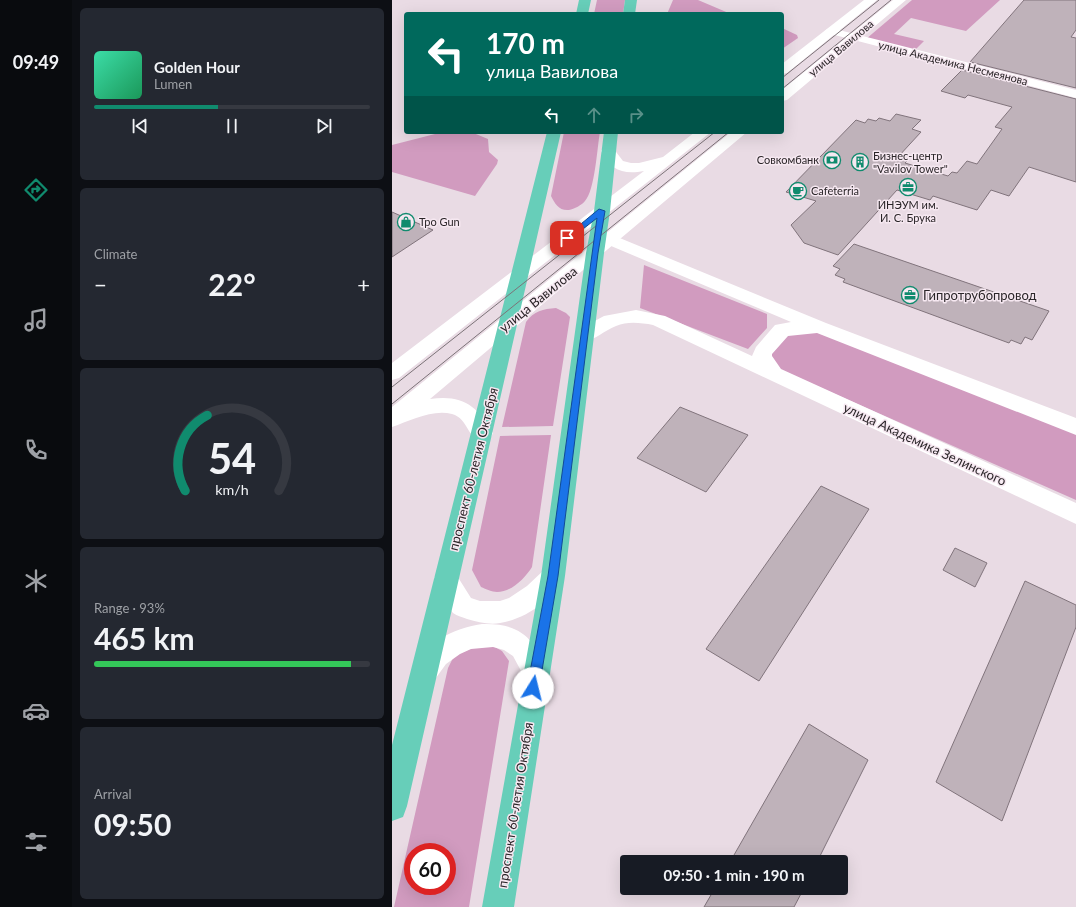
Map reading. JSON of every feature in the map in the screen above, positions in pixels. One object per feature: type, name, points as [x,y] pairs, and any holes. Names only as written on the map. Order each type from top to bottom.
[{"type":"main road","points":[[582,12],[585,0]]},
{"type":"main road","points":[[629,12],[631,0]]},
{"type":"main road","name":"улица Вавилова","points":[[784,68],[871,0]]},
{"type":"main road","name":"улица Вавилова","points":[[784,95],[900,0]]},
{"type":"main road","name":"проспект 60-летия Октября","points":[[392,806],[554,134]]},
{"type":"main road","name":"проспект 60-летия Октября","points":[[498,907],[553,576],[595,253],[602,211],[611,134]]},
{"type":"main road","points":[[392,373],[701,134]]},
{"type":"main road","name":"улица Вавилова","points":[[392,419],[738,134]]},
{"type":"main road","points":[[608,151],[611,160],[616,165],[626,168],[641,167],[670,159]]},
{"type":"main road","name":"улица Академика Зелинского","points":[[610,240],[819,327],[1076,427]]},
{"type":"main road","points":[[736,357],[754,354],[760,350],[778,328],[778,309]]},
{"type":"main road","name":"улица Академика Зелинского","points":[[585,334],[611,320],[636,316],[658,320],[1076,514]]},
{"type":"main road","name":"улица Академика Зелинского","points":[[774,374],[762,357],[762,352],[782,330],[819,327]]},
{"type":"main road","points":[[392,419],[414,410],[430,406],[446,406],[462,410],[472,418],[482,433]]},
{"type":"street","name":"улица Академика Несмеянова","points":[[831,32],[1076,94]]},
{"type":"street","points":[[446,578],[463,606],[480,612],[500,612],[516,607],[536,594],[553,576]]},
{"type":"street","points":[[424,673],[440,652],[456,643],[478,636],[497,636],[514,643],[523,649],[536,673]]},
{"type":"shaded area","points":[[597,0],[625,0],[623,12],[594,12]]},
{"type":"shaded area","points":[[673,0],[698,0],[726,12],[668,12]]},
{"type":"shaded area","points":[[912,0],[1000,0],[966,31],[911,18],[894,34],[924,41],[914,51],[866,39]]},
{"type":"shaded area","points":[[784,29],[797,35],[798,38],[784,48]]},
{"type":"shaded area","points":[[435,134],[476,134],[488,139],[489,152],[498,160],[497,164],[475,196],[392,172],[392,145]]},
{"type":"shaded area","points":[[564,134],[600,134],[593,179],[585,201],[575,208],[566,210],[560,208],[551,196]]},
{"type":"shaded area","points":[[644,265],[767,314],[767,328],[748,349],[640,308]]},
{"type":"shaded area","points":[[556,308],[566,313],[570,317],[553,426],[502,427],[526,322],[532,315],[539,311]]},
{"type":"shaded area","points":[[791,331],[818,331],[1076,434],[1076,500],[778,369],[769,357]]},
{"type":"shaded area","points":[[551,435],[532,567],[518,584],[508,590],[495,592],[481,587],[472,570],[500,436]]},
{"type":"shaded area","points":[[486,642],[502,651],[509,661],[469,907],[394,907],[404,863],[404,895],[456,895],[456,843],[408,843],[448,668],[454,656]]},
{"type":"building","points":[[1024,0],[1076,0],[1076,30],[1071,37],[1076,38],[1076,88],[970,62]]},
{"type":"building","points":[[962,70],[1076,99],[1076,182],[1029,167],[1009,196],[991,190],[977,210],[933,196],[930,200],[897,190],[838,255],[804,243],[791,225],[816,201],[786,192],[856,120],[865,123],[868,119],[876,121],[879,118],[890,121],[896,114],[921,120],[912,129],[921,132],[898,157],[908,160],[905,163],[948,176],[952,172],[957,173],[967,161],[977,164],[1002,129],[995,127],[1012,107],[968,95],[965,98],[941,91]]},
{"type":"building","points":[[392,212],[433,230],[392,257]]},
{"type":"building","points":[[854,244],[1049,311],[1032,340],[1025,337],[1021,344],[1011,340],[1009,343],[843,282],[845,279],[835,275],[840,269],[833,266]]},
{"type":"building","points":[[680,407],[748,435],[706,492],[637,458]]},
{"type":"building","points":[[821,486],[869,509],[759,681],[706,649]]},
{"type":"building","points":[[955,548],[987,563],[975,587],[943,570]]},
{"type":"building","points":[[1025,581],[1076,605],[1076,627],[1002,821],[936,782]]},
{"type":"building","points":[[809,724],[868,760],[820,855],[734,855]]},
{"type":"building","points":[[711,895],[800,895],[794,907],[704,907]]},
{"type":"tram line","points":[[784,76],[879,0]]},
{"type":"tram line","points":[[784,87],[891,0]]},
{"type":"tram line","points":[[392,387],[712,134]]},
{"type":"tram line","points":[[392,404],[727,134]]},
{"type":"place","name":"Совкомбанк","points":[[832,160]]},
{"type":"place","name":"Бизнес-центр \"Vavilov Tower\"","points":[[860,162]]},
{"type":"place","name":"ИНЭУМ им. И. С. Брука","points":[[908,187]]},
{"type":"place","name":"Cafeterria","points":[[798,191]]},
{"type":"place","name":"Tpo Gun","points":[[406,222]]},
{"type":"place","name":"Гипротрубопровод","points":[[910,295]]},
{"type":"route","points":[[533,688],[553,576],[595,253],[602,211],[567,238]]}]
